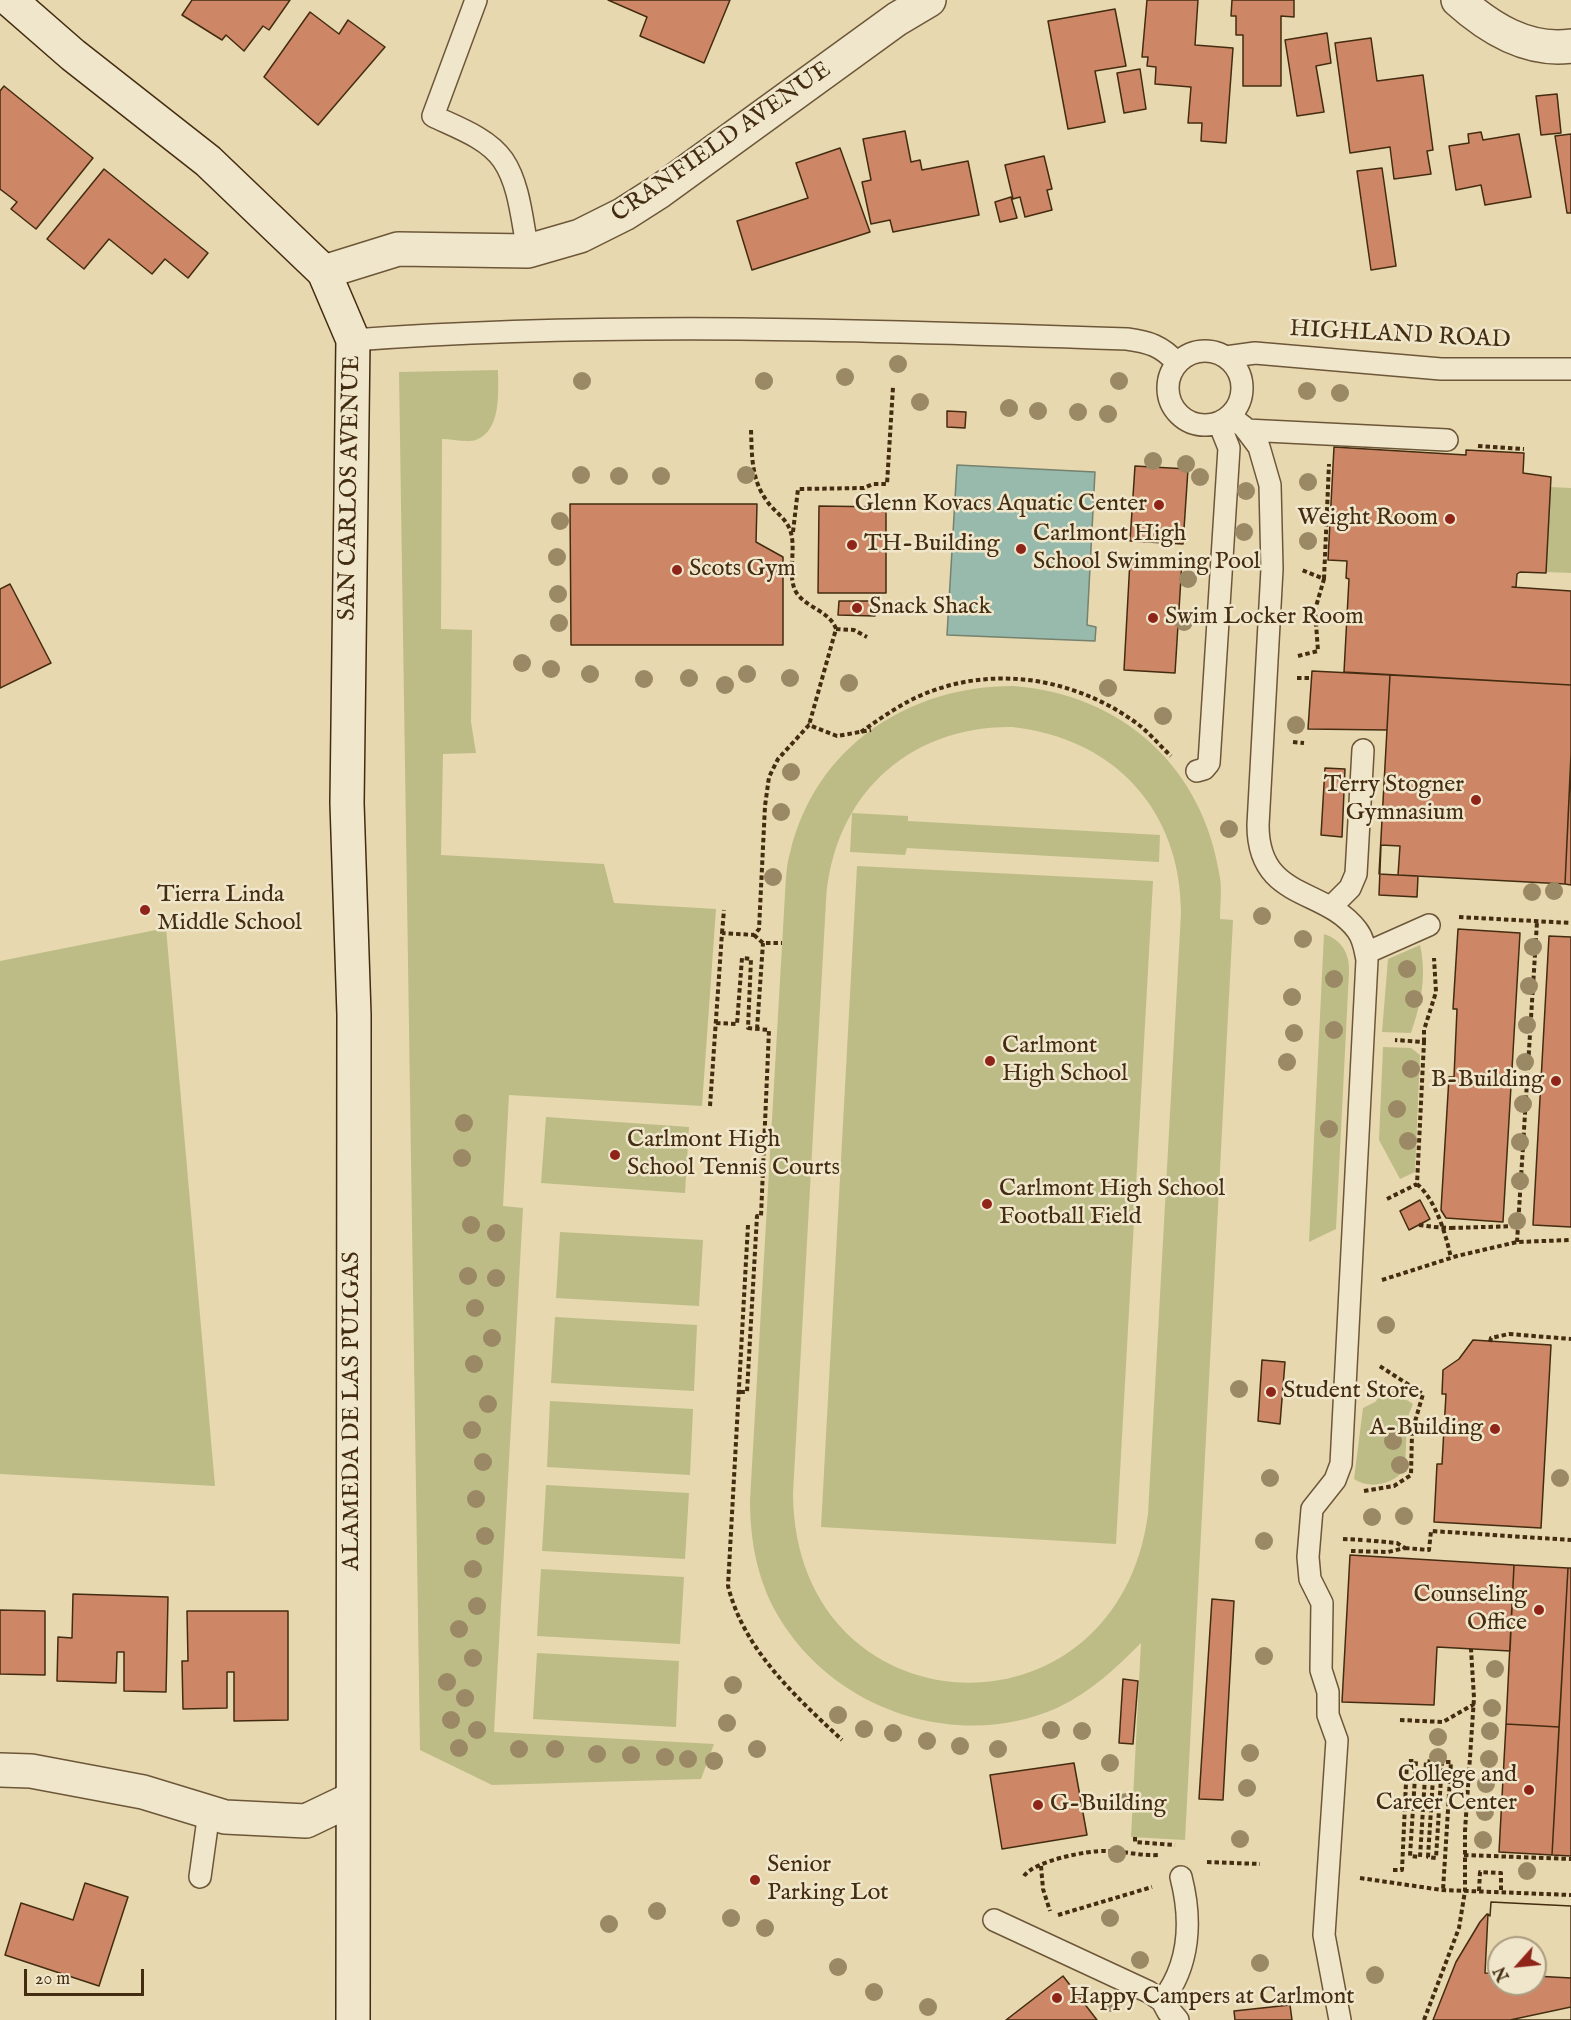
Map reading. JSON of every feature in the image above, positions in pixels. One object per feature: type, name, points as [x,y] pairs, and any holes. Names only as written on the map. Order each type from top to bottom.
[{"type":"main road","name":"SAN CARLOS AVENUE","points":[[10,0],[73,55],[208,161],[324,272],[353,340],[347,802]]},
{"type":"main road","name":"CRANFIELD AVENUE","points":[[324,272],[398,249],[528,251],[580,236],[624,214],[897,19],[929,0]]},
{"type":"main road","points":[[1458,0],[1484,23],[1510,37],[1538,44],[1571,46]]},
{"type":"main road","name":"ALAMEDA DE LAS PULGAS","points":[[347,802],[354,1015],[352,2020]]},
{"type":"main road","points":[[0,1770],[31,1771],[143,1792],[225,1817],[306,1821],[352,1799]]},
{"type":"lane","points":[[476,0],[433,116],[480,140],[503,159],[516,190],[528,251]]},
{"type":"lane","points":[[353,340],[529,330],[803,328],[1127,339],[1152,343],[1166,351],[1177,363]]},
{"type":"lane","points":[[1210,350],[1226,357],[1239,372],[1243,383],[1238,406],[1225,419],[1197,424],[1176,412],[1167,388],[1169,375],[1177,363],[1197,351],[1210,350]]},
{"type":"lane","name":"HIGHLAND ROAD","points":[[1226,357],[1255,353],[1441,369],[1571,369]]},
{"type":"lane","points":[[1225,419],[1246,430],[1259,447],[1267,469],[1273,530],[1259,839],[1270,866],[1282,881],[1303,896],[1330,907],[1359,932],[1366,953],[1365,1039],[1343,1452],[1336,1478],[1312,1509],[1308,1568],[1311,1583],[1323,1603],[1321,1670],[1329,1692],[1328,1715],[1337,1740],[1324,1935],[1340,2020]]},
{"type":"lane","points":[[1197,771],[1204,769],[1209,763],[1225,545],[1229,448],[1225,419]]},
{"type":"lane","points":[[1246,430],[1447,440]]},
{"type":"lane","points":[[1330,907],[1350,888],[1356,874],[1363,750]]},
{"type":"lane","points":[[1366,953],[1430,925]]},
{"type":"lane","points":[[200,1877],[209,1812]]},
{"type":"lane","points":[[1167,2011],[1185,1955],[1188,1925],[1181,1877]]},
{"type":"lane","points":[[994,1920],[1146,1990],[1178,2020]]},
{"type":"path","points":[[793,548],[798,489],[864,488],[873,484],[887,484],[892,387]]},
{"type":"path","points":[[751,430],[755,477],[767,502],[786,520],[792,536],[795,590],[804,602],[828,617],[836,629],[809,725],[778,759],[769,777],[765,798],[760,922],[754,935]]},
{"type":"path","points":[[1312,652],[1318,651],[1315,610],[1324,579],[1330,433]]},
{"type":"path","points":[[1447,440],[1447,445],[1524,449]]},
{"type":"path","points":[[1299,568],[1324,579]]},
{"type":"path","points":[[836,629],[854,630],[867,637]]},
{"type":"path","points":[[856,734],[903,704],[943,688],[976,681],[1023,679],[1059,685],[1101,701],[1135,722],[1181,764],[1197,771]]},
{"type":"path","points":[[809,725],[837,736],[871,730]]},
{"type":"path","points":[[1293,742],[1304,743]]},
{"type":"path","points":[[710,1106],[724,910]]},
{"type":"path","points":[[1451,1258],[1442,1227],[1423,1190],[1417,1184],[1424,1030],[1434,1005],[1436,984],[1430,925],[1432,919],[1442,916],[1571,924]]},
{"type":"path","points":[[1517,1242],[1537,922]]},
{"type":"path","points":[[722,933],[754,935],[763,943],[782,943]]},
{"type":"path","points":[[757,1029],[763,943]]},
{"type":"path","points":[[716,1023],[737,1024],[742,958],[751,959],[748,1028],[769,1030],[761,1216],[757,1216],[747,1392],[738,1392]]},
{"type":"path","points":[[1365,1039],[1424,1042]]},
{"type":"path","points":[[1356,1215],[1417,1184]]},
{"type":"path","points":[[748,1225],[727,1571],[731,1598],[752,1642],[769,1666],[842,1740]]},
{"type":"path","points":[[1419,1225],[1450,1228],[1518,1226]]},
{"type":"path","points":[[1352,1290],[1451,1258],[1517,1242],[1571,1240]]},
{"type":"path","points":[[1490,1342],[1491,1338],[1509,1334],[1571,1339]]},
{"type":"path","points":[[1336,1478],[1356,1489],[1369,1491],[1408,1479],[1412,1472],[1412,1432],[1423,1394],[1348,1345]]},
{"type":"path","points":[[1351,1551],[1388,1552],[1405,1548],[1430,1550],[1431,1531],[1571,1539]]},
{"type":"path","points":[[1343,1539],[1397,1543],[1405,1548]]},
{"type":"path","points":[[1424,2020],[1459,1928],[1465,1891],[1464,1855],[1474,1704],[1471,1649]]},
{"type":"path","points":[[1400,1720],[1443,1722],[1474,1704]]},
{"type":"path","points":[[1393,1870],[1402,1870],[1407,1761],[1416,1761],[1410,1856],[1420,1857],[1426,1761],[1434,1762],[1428,1857],[1436,1857],[1442,1762],[1451,1762],[1443,1890]]},
{"type":"path","points":[[1135,1837],[1135,1842],[1179,1845]]},
{"type":"path","points":[[1024,1876],[1027,1872],[1042,1865],[1098,1851],[1141,1856],[1167,1854]]},
{"type":"path","points":[[1464,1855],[1571,1859]]},
{"type":"path","points":[[1042,1865],[1044,1894],[1052,1916],[1092,1906],[1181,1877],[1199,1865],[1217,1860],[1260,1864]]},
{"type":"path","points":[[1479,1891],[1480,1872],[1501,1873],[1501,1891]]},
{"type":"path","points":[[1359,1877],[1443,1890],[1571,1895]]},
{"type":"shaded area","points":[[498,370],[497,409],[490,428],[484,435],[472,441],[442,439],[441,629],[472,630],[471,722],[476,753],[443,754],[441,855],[604,864],[614,903],[716,909],[702,1106],[509,1095],[503,1206],[523,1208],[494,1732],[714,1744],[701,1779],[492,1785],[420,1750],[399,372]]},
{"type":"shaded area","name":"Carlmont High School Swimming Pool","points":[[957,465],[1095,472],[1087,625],[1096,627],[1095,641],[947,635]]},
{"type":"shaded area","points":[[1550,487],[1571,488],[1571,573],[1546,572]]},
{"type":"shaded area","points":[[1013,686],[1053,692],[1090,704],[1123,721],[1152,744],[1176,771],[1196,803],[1211,838],[1220,878],[1220,919],[1233,920],[1185,1840],[1131,1837],[1141,1643],[1113,1670],[1082,1694],[1059,1707],[1020,1720],[980,1725],[940,1723],[901,1714],[864,1698],[830,1676],[801,1647],[770,1601],[753,1544],[750,1500],[786,874],[789,858],[802,815],[821,782],[844,754],[872,730],[903,711],[937,697],[974,689]],"holes":[[[1012,727],[1049,734],[1081,746],[1110,764],[1135,786],[1154,812],[1169,842],[1178,876],[1181,913],[1148,1514],[1124,1591],[1079,1644],[1022,1675],[959,1682],[897,1668],[844,1631],[807,1573],[793,1493],[826,901],[832,864],[843,830],[860,800],[882,775],[909,754],[940,739],[974,730]]]},
{"type":"shaded area","points":[[852,813],[908,816],[908,821],[1160,835],[1159,862],[907,848],[905,855],[850,852]]},
{"type":"shaded area","name":"Carlmont High School Football Field","points":[[857,866],[1153,881],[1116,1544],[821,1527]]},
{"type":"shaded area","points":[[166,928],[215,1486],[0,1474],[0,961]]},
{"type":"shaded area","points":[[1324,934],[1336,940],[1344,948],[1349,972],[1336,1229],[1309,1242]]},
{"type":"shaded area","points":[[1420,945],[1423,968],[1422,990],[1411,1033],[1382,1032],[1388,959]]},
{"type":"shaded area","points":[[1383,1047],[1411,1048],[1420,1055],[1415,1172],[1400,1179],[1379,1140]]},
{"type":"shaded area","name":"Carlmont High School Tennis Courts","points":[[546,1117],[689,1127],[685,1193],[541,1183]]},
{"type":"shaded area","name":"Carlmont High School Tennis Courts","points":[[560,1232],[703,1240],[699,1306],[556,1298]]},
{"type":"shaded area","points":[[555,1317],[697,1325],[694,1391],[551,1383]]},
{"type":"shaded area","points":[[1388,1388],[1413,1404],[1407,1419],[1405,1469],[1388,1482],[1367,1484],[1354,1479],[1363,1408],[1375,1402]]},
{"type":"shaded area","points":[[550,1401],[693,1409],[690,1475],[547,1467]]},
{"type":"shaded area","points":[[546,1485],[689,1493],[685,1559],[542,1551]]},
{"type":"shaded area","points":[[541,1569],[684,1577],[680,1644],[537,1636]]},
{"type":"shaded area","points":[[537,1653],[679,1661],[676,1727],[533,1719]]},
{"type":"building","points":[[192,0],[290,0],[269,30],[263,26],[244,51],[226,35],[222,40],[182,15]]},
{"type":"building","points":[[608,0],[730,0],[704,63],[640,36],[647,17]]},
{"type":"building","points":[[1147,0],[1198,0],[1195,45],[1233,48],[1226,143],[1201,141],[1202,123],[1188,123],[1191,87],[1155,84],[1156,67],[1147,66],[1148,57],[1142,57]]},
{"type":"building","points":[[1232,0],[1294,0],[1294,17],[1281,16],[1281,86],[1243,86],[1243,35],[1236,35],[1236,16],[1231,16]]},
{"type":"building","points":[[1115,9],[1126,66],[1095,71],[1105,122],[1068,129],[1048,21]]},
{"type":"building","points":[[310,12],[339,34],[348,20],[385,47],[318,125],[264,77]]},
{"type":"building","points":[[1327,33],[1331,63],[1316,66],[1324,112],[1297,116],[1285,40]]},
{"type":"building","points":[[1371,38],[1377,81],[1423,75],[1433,150],[1427,151],[1431,174],[1394,179],[1390,147],[1350,153],[1335,43]]},
{"type":"building","points":[[1140,69],[1146,109],[1124,113],[1117,73]]},
{"type":"building","points":[[4,86],[93,158],[36,229],[11,209],[17,202],[0,189],[0,91]]},
{"type":"building","points":[[1557,94],[1561,133],[1541,135],[1536,96]]},
{"type":"building","points":[[905,131],[911,162],[920,160],[922,170],[968,161],[979,215],[893,232],[890,220],[871,224],[862,182],[871,180],[863,139]]},
{"type":"building","points":[[1481,132],[1483,140],[1519,134],[1531,197],[1485,205],[1481,185],[1456,190],[1449,146],[1469,143],[1468,134]]},
{"type":"building","points":[[1571,134],[1571,213],[1567,213],[1555,136]]},
{"type":"building","points":[[840,148],[870,232],[752,270],[737,221],[808,198],[796,163]]},
{"type":"building","points":[[1044,156],[1052,189],[1047,190],[1052,210],[1025,217],[1020,197],[1013,199],[1005,165]]},
{"type":"building","points":[[1382,168],[1396,266],[1371,270],[1357,171]]},
{"type":"building","points":[[104,169],[208,253],[188,278],[165,259],[152,274],[109,239],[84,269],[47,239]]},
{"type":"building","points":[[1011,197],[1017,218],[1000,222],[995,202]]},
{"type":"building","points":[[947,411],[966,412],[965,428],[947,427]]},
{"type":"building","points":[[1334,447],[1466,455],[1466,450],[1524,453],[1523,473],[1551,477],[1546,573],[1520,572],[1517,574],[1516,587],[1512,587],[1571,591],[1571,685],[1344,672],[1349,579],[1346,578],[1347,561],[1328,560]]},
{"type":"building","name":"Glenn Kovacs Aquatic Center","points":[[1135,466],[1188,469],[1183,544],[1130,541]]},
{"type":"building","name":"Scots Gym","points":[[570,504],[757,504],[756,542],[783,557],[783,645],[571,645]]},
{"type":"building","name":"TH-Building","points":[[819,506],[886,507],[886,593],[818,593]]},
{"type":"building","name":"Swim Locker Room","points":[[1130,560],[1182,562],[1175,673],[1124,670]]},
{"type":"building","points":[[10,584],[51,663],[0,688],[0,589]]},
{"type":"building","name":"Snack Shack","points":[[839,601],[876,601],[875,616],[838,615]]},
{"type":"building","points":[[1312,671],[1390,675],[1387,730],[1308,729]]},
{"type":"building","name":"Terry Stogner Gymnasium","points":[[1390,675],[1571,685],[1571,754],[1565,884],[1379,874]]},
{"type":"building","points":[[1571,757],[1571,885],[1565,884]]},
{"type":"building","points":[[1325,768],[1345,769],[1342,837],[1321,835]]},
{"type":"building","points":[[1381,845],[1400,846],[1398,875],[1418,876],[1417,897],[1379,895]]},
{"type":"building","points":[[1458,929],[1520,933],[1503,1222],[1446,1218],[1441,1210],[1449,1077],[1454,1077],[1457,1009],[1453,1009]]},
{"type":"building","name":"B-Building","points":[[1549,936],[1571,937],[1571,1227],[1533,1225]]},
{"type":"building","points":[[1420,1200],[1430,1219],[1409,1230],[1400,1211]]},
{"type":"building","name":"A-Building","points":[[1473,1340],[1551,1345],[1541,1528],[1434,1522],[1437,1464],[1442,1464],[1446,1394],[1442,1394],[1443,1370],[1459,1359]]},
{"type":"building","name":"Student Store","points":[[1262,1360],[1285,1362],[1280,1424],[1258,1421]]},
{"type":"building","points":[[1350,1555],[1514,1565],[1510,1651],[1437,1647],[1434,1705],[1342,1702]]},
{"type":"building","name":"Counseling Office","points":[[1514,1565],[1568,1568],[1559,1727],[1506,1724]]},
{"type":"building","points":[[1568,1568],[1571,1568],[1571,1856],[1552,1855]]},
{"type":"building","points":[[73,1594],[168,1597],[166,1692],[124,1691],[124,1652],[117,1652],[116,1683],[57,1681],[58,1637],[72,1638]]},
{"type":"building","points":[[1212,1599],[1234,1601],[1223,1800],[1199,1799]]},
{"type":"building","points":[[0,1610],[45,1611],[45,1675],[0,1674]]},
{"type":"building","points":[[187,1611],[288,1611],[288,1720],[234,1721],[234,1672],[227,1672],[227,1708],[183,1709],[182,1661],[188,1661]]},
{"type":"building","points":[[1123,1679],[1138,1681],[1133,1744],[1119,1743]]},
{"type":"building","name":"College and Career Center","points":[[1506,1724],[1559,1727],[1552,1855],[1499,1852]]},
{"type":"building","name":"G-Building","points":[[1074,1763],[1087,1835],[1002,1849],[990,1775]]},
{"type":"building","points":[[85,1883],[128,1897],[99,1986],[5,1955],[21,1903],[73,1920]]},
{"type":"building","points":[[1491,1902],[1571,1906],[1571,2020],[1433,2020],[1456,1962],[1487,1914],[1490,1916]]},
{"type":"building","points":[[1491,1902],[1571,1906],[1571,1978],[1547,1977],[1547,1936],[1487,1936],[1487,1973],[1485,1973],[1488,1914],[1490,1916]]},
{"type":"building","name":"Happy Campers at Carlmont","points":[[1063,1976],[1097,2020],[1006,2020]]},
{"type":"building","points":[[1290,2005],[1292,2020],[1235,2020],[1234,2011]]},
{"type":"building","points":[[1571,2007],[1571,2020],[1510,2020]]},
{"type":"place","name":"Glenn Kovacs Aquatic Center","points":[[1159,505]]},
{"type":"place","name":"Weight Room","points":[[1450,519]]},
{"type":"place","name":"TH-Building","points":[[852,545]]},
{"type":"place","name":"Carlmont High School Swimming Pool","points":[[1021,549]]},
{"type":"place","name":"Scots Gym","points":[[677,570]]},
{"type":"place","name":"Snack Shack","points":[[857,608]]},
{"type":"place","name":"Swim Locker Room","points":[[1153,618]]},
{"type":"place","name":"Terry Stogner Gymnasium","points":[[1476,800]]},
{"type":"place","name":"Tierra Linda Middle School","points":[[145,910]]},
{"type":"place","name":"Carlmont High School","points":[[990,1061]]},
{"type":"place","name":"B-Building","points":[[1556,1081]]},
{"type":"place","name":"Carlmont High School Tennis Courts","points":[[615,1155]]},
{"type":"place","name":"Carlmont High School Football Field","points":[[987,1204]]},
{"type":"place","name":"Student Store","points":[[1271,1392]]},
{"type":"place","name":"A-Building","points":[[1495,1429]]},
{"type":"place","name":"Counseling Office","points":[[1539,1610]]},
{"type":"place","name":"College and Career Center","points":[[1529,1790]]},
{"type":"place","name":"G-Building","points":[[1038,1805]]},
{"type":"place","name":"Senior Parking Lot","points":[[755,1880]]},
{"type":"place","name":"Happy Campers at Carlmont","points":[[1057,1998]]}]
